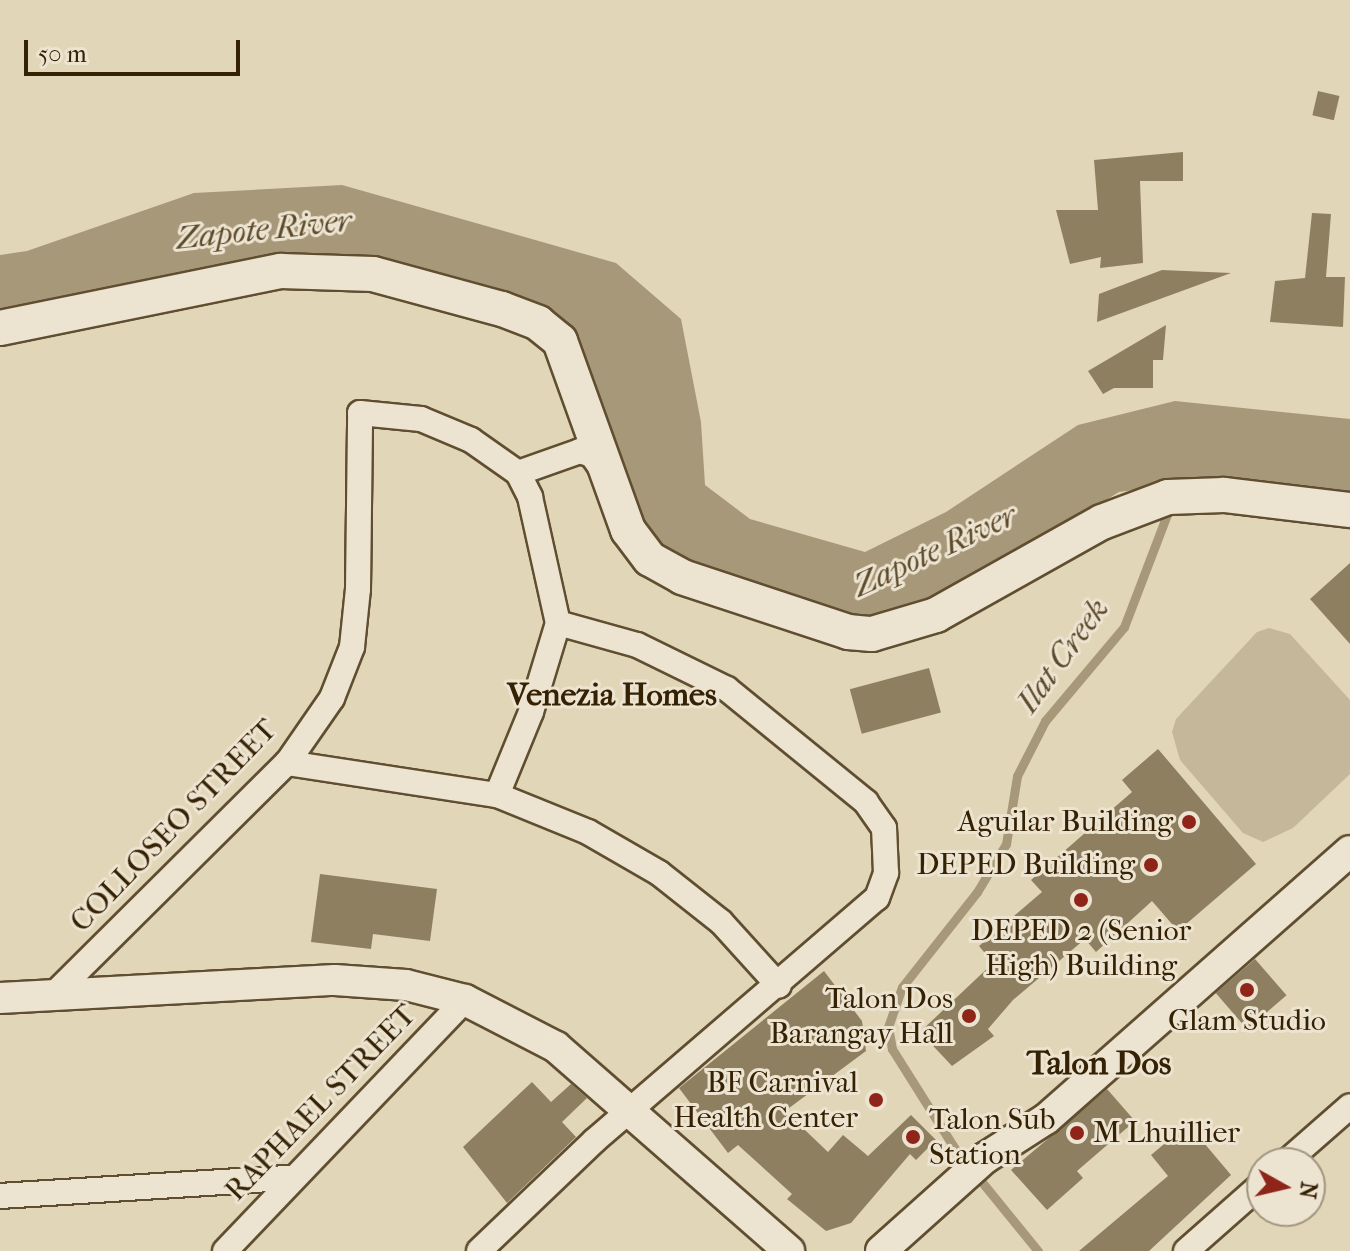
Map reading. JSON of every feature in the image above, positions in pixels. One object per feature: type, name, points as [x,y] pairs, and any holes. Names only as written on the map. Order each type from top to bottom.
[{"type":"main road","points":[[0,328],[281,271],[373,274],[502,309],[538,323],[560,341],[609,480],[637,545],[665,569],[848,632],[902,629],[1040,560],[1102,522],[1154,501],[1198,495],[1350,510]]},
{"type":"street","name":"COLLOSEO STREET","points":[[55,993],[287,763],[332,698],[352,647],[360,413],[421,419],[471,440],[518,473]]},
{"type":"street","points":[[497,795],[531,712],[558,623],[530,497],[518,473],[580,451],[592,455],[609,480]]},
{"type":"street","points":[[479,1251],[631,1109],[779,986],[877,898],[889,849],[884,828],[866,802],[727,689],[637,645],[558,623]]},
{"type":"street","points":[[287,763],[497,795],[588,832],[659,873],[721,922],[779,986]]},
{"type":"street","points":[[881,1251],[971,1170],[1046,1119],[1350,851]]},
{"type":"street","points":[[0,998],[335,980],[406,985],[465,1000],[556,1047],[631,1109],[789,1251]]},
{"type":"street","name":"RAPHAEL STREET","points":[[225,1251],[289,1178],[465,1000]]},
{"type":"street","points":[[1303,1147],[1350,1106]]},
{"type":"street","points":[[3,1202],[289,1178]]},
{"type":"street","points":[[1186,1251],[1246,1198]]},
{"type":"shaded area","points":[[1269,628],[1290,634],[1350,700],[1350,774],[1293,828],[1263,842],[1243,833],[1180,760],[1172,732],[1176,719],[1257,632]]},
{"type":"water","name":"Zapote River","points":[[342,185],[616,263],[681,319],[701,422],[705,485],[750,519],[865,552],[946,512],[1078,425],[1175,401],[1350,419],[1350,500],[1215,479],[1119,492],[988,573],[863,624],[637,542],[572,335],[382,260],[0,313],[0,255],[27,251],[194,193]]},
{"type":"building","points":[[1318,91],[1339,96],[1334,120],[1312,115]]},
{"type":"building","points":[[1183,152],[1183,181],[1140,181],[1143,263],[1100,268],[1101,257],[1070,264],[1056,210],[1098,210],[1094,160]]},
{"type":"building","points":[[1312,213],[1331,214],[1326,277],[1345,277],[1343,327],[1270,322],[1275,281],[1305,278]]},
{"type":"building","points":[[1162,270],[1231,273],[1097,322],[1099,294]]},
{"type":"building","points":[[1166,325],[1163,360],[1153,360],[1153,388],[1114,388],[1103,394],[1088,371]]},
{"type":"building","points":[[1350,563],[1350,644],[1310,599]]},
{"type":"building","points":[[929,668],[941,712],[862,734],[850,689]]},
{"type":"building","points":[[1158,749],[1256,864],[1178,931],[1152,901],[1096,952],[1085,939],[1013,1000],[988,1029],[994,1036],[952,1066],[920,1032],[993,963],[979,946],[1042,892],[1031,880],[1132,792],[1122,780]]},
{"type":"building","points":[[320,874],[437,889],[430,941],[373,934],[371,949],[311,942]]},
{"type":"building","name":"Glam Studio","points":[[1255,959],[1286,995],[1247,1029],[1216,993]]},
{"type":"building","points":[[824,971],[862,1021],[866,1051],[785,1111],[828,1152],[843,1135],[868,1156],[911,1115],[936,1140],[916,1160],[910,1154],[851,1223],[826,1231],[787,1199],[792,1194],[738,1145],[728,1153],[679,1088]]},
{"type":"building","points":[[532,1082],[551,1102],[571,1084],[587,1098],[562,1122],[576,1137],[507,1203],[463,1147]]},
{"type":"building","points":[[1107,1089],[1135,1121],[1077,1171],[1083,1178],[1047,1210],[1011,1170]]},
{"type":"building","points":[[1188,1124],[1231,1175],[1149,1251],[1079,1251],[1168,1176],[1151,1155]]},
{"type":"waterway","name":"Ilat Creek","points":[[1038,1251],[955,1149],[892,1049],[888,1027],[902,987],[977,892],[1006,844],[1017,776],[1045,721],[1124,627],[1171,504]]},
{"type":"place","name":"Aguilar Building","points":[[1189,822]]},
{"type":"place","name":"DEPED Building","points":[[1151,865]]},
{"type":"place","name":"DEPED 2 (Senior High) Building","points":[[1081,900]]},
{"type":"place","name":"Glam Studio","points":[[1247,990]]},
{"type":"place","name":"Talon Dos Barangay Hall","points":[[969,1016]]},
{"type":"place","name":"BF Carnival Health Center","points":[[876,1100]]},
{"type":"place","name":"M Lhuillier","points":[[1077,1133]]},
{"type":"place","name":"Talon Sub Station","points":[[913,1137]]},
{"type":"district","name":"Venezia Homes","points":[[612,695]]},
{"type":"district","name":"Talon Dos","points":[[1099,1064]]}]
